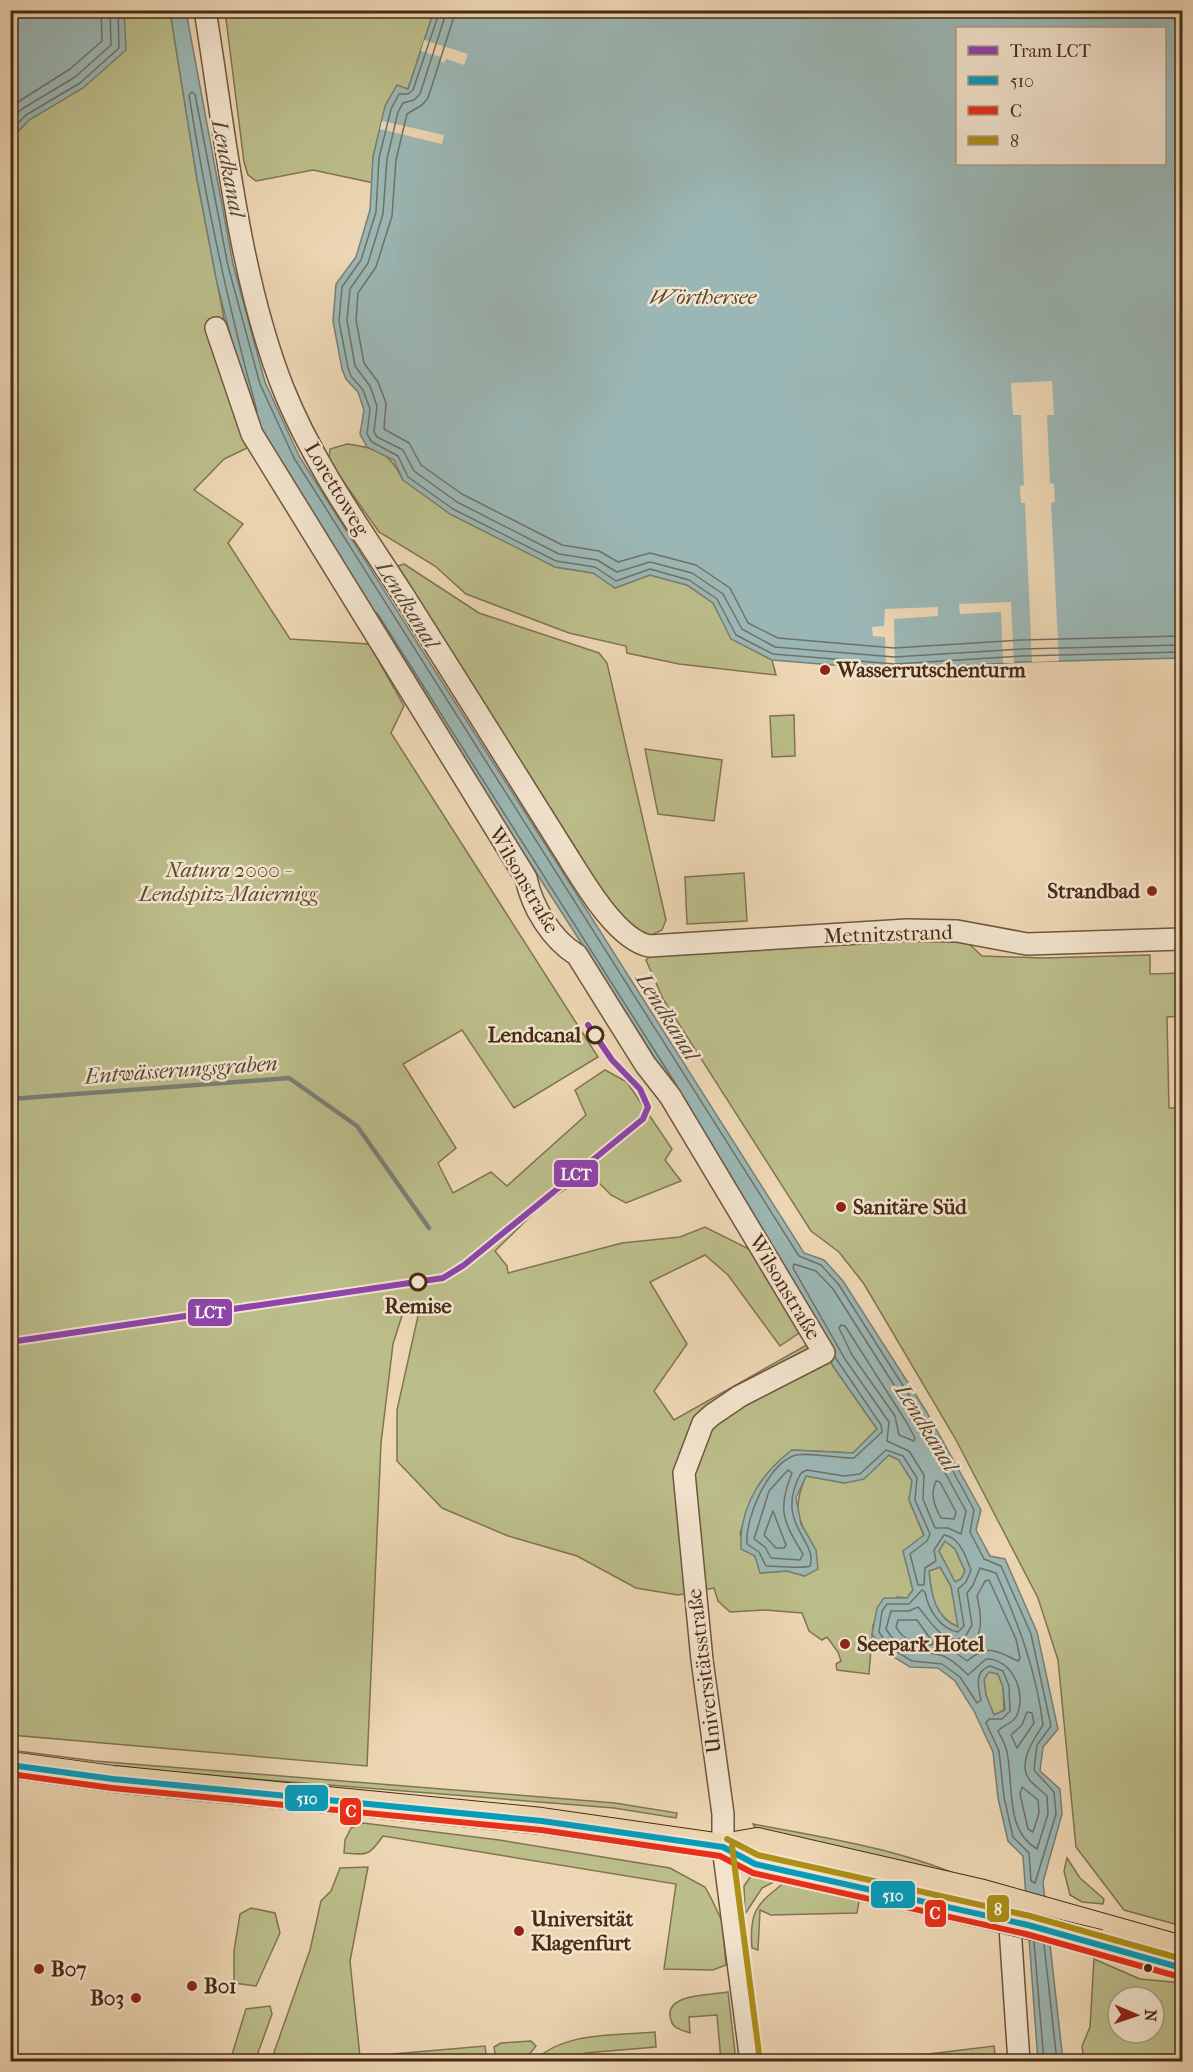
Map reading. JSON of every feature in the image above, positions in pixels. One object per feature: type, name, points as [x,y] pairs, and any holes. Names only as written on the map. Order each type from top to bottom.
[{"type":"main road","points":[[10,1765],[113,1779],[542,1821],[723,1847],[755,1864],[981,1903],[1103,1934],[1182,1949]]},
{"type":"main road","points":[[1103,1934],[1182,1968]]},
{"type":"street","name":"Lorettoweg","points":[[206,10],[254,292],[267,342],[296,419],[349,510],[563,849],[595,898],[630,939]]},
{"type":"street","name":"Wilsonstraße","points":[[216,328],[252,434],[526,878],[530,897],[546,923],[564,947],[577,954],[645,1064],[670,1096],[824,1353]]},
{"type":"street","name":"Metnitzstrand","points":[[630,939],[649,946],[908,930],[957,931],[1027,944],[1182,939]]},
{"type":"street","name":"Universitätsstraße","points":[[751,2061],[723,1847],[723,1814],[701,1649],[684,1473],[703,1423],[712,1415],[740,1396],[824,1353]]},
{"type":"street","points":[[1009,1912],[1019,2061]]},
{"type":"green space","name":"Natura 2000 - Lendspitz-Maiernigg","points":[[11,11],[170,11],[197,179],[249,447],[224,459],[194,490],[243,524],[228,543],[290,639],[369,644],[404,706],[391,733],[598,1057],[514,1108],[462,1030],[403,1064],[456,1148],[438,1163],[453,1193],[491,1172],[507,1186],[586,1115],[575,1090],[605,1070],[627,1082],[672,1149],[665,1160],[681,1181],[626,1203],[611,1195],[585,1169],[577,1181],[542,1205],[495,1251],[507,1266],[508,1273],[622,1243],[680,1237],[705,1227],[753,1251],[802,1331],[780,1346],[728,1275],[705,1255],[650,1282],[687,1344],[654,1391],[674,1420],[819,1338],[833,1366],[877,1429],[853,1453],[792,1450],[771,1469],[758,1487],[748,1507],[740,1534],[755,1556],[761,1573],[787,1571],[805,1576],[816,1550],[805,1531],[799,1514],[799,1498],[806,1476],[844,1483],[888,1455],[899,1460],[912,1481],[909,1500],[924,1536],[903,1551],[913,1590],[907,1598],[897,1597],[873,1625],[869,1674],[837,1670],[836,1664],[841,1661],[838,1652],[827,1637],[822,1640],[809,1631],[802,1613],[765,1610],[730,1612],[718,1601],[714,1588],[678,1595],[636,1588],[577,1556],[508,1536],[442,1508],[397,1461],[397,1410],[418,1316],[406,1303],[393,1344],[381,1443],[367,1766],[11,1735]]},
{"type":"green space","points":[[225,11],[434,11],[408,89],[382,121],[373,157],[374,183],[313,170],[256,181],[248,175],[244,162]]},
{"type":"green space","points":[[347,444],[367,447],[381,453],[393,463],[403,480],[555,567],[593,573],[615,588],[650,575],[687,585],[713,603],[732,639],[772,660],[776,675],[679,664],[627,653],[626,646],[569,633],[466,594],[435,566],[379,532],[329,461],[330,449]]},
{"type":"green space","points":[[404,564],[479,613],[599,653],[607,663],[666,920],[662,930],[643,939],[631,935],[578,859],[395,567]]},
{"type":"green space","points":[[794,715],[795,756],[772,757],[770,716]]},
{"type":"green space","points":[[645,749],[722,760],[714,821],[658,814]]},
{"type":"green space","points":[[744,873],[747,921],[687,924],[685,877]]},
{"type":"green space","points":[[906,938],[965,940],[982,956],[1043,958],[1150,955],[1150,974],[1182,973],[1182,1016],[1167,1017],[1169,1108],[1182,1108],[1182,1926],[1124,1910],[1076,1847],[1058,1660],[1038,1598],[955,1438],[864,1284],[839,1252],[811,1231],[663,999],[646,960],[653,954]]},
{"type":"green space","points":[[945,1540],[955,1549],[965,1571],[961,1579],[955,1582],[939,1551]]},
{"type":"green space","points":[[940,1567],[951,1586],[959,1627],[944,1618],[933,1597],[929,1571]]},
{"type":"green space","points":[[989,1672],[998,1674],[1003,1687],[1004,1710],[994,1715],[986,1695],[984,1679]]},
{"type":"green space","points":[[10,1750],[95,1761],[615,1803],[677,1813],[676,1818],[614,1808],[94,1766],[11,1755]]},
{"type":"green space","points":[[363,1823],[499,1840],[670,1868],[705,1887],[722,1921],[726,1965],[713,1970],[664,1969],[676,1884],[383,1836],[367,1853],[344,1853],[345,1840],[351,1828]]},
{"type":"green space","points":[[753,1824],[867,1846],[923,1862],[976,1883],[883,1857],[756,1829]]},
{"type":"green space","points":[[1067,1858],[1080,1878],[1104,1899],[1103,1904],[1082,1902],[1070,1895],[1064,1871]]},
{"type":"green space","points":[[368,1867],[350,1961],[360,2057],[373,2057],[373,2061],[271,2061],[310,1950],[321,1901],[331,1891],[340,1868]]},
{"type":"green space","points":[[751,1876],[783,1877],[762,1888],[745,1914],[744,1886]]},
{"type":"green space","points":[[785,1882],[860,1896],[857,1913],[771,1915],[760,1910],[758,1950],[752,1948],[752,1925],[756,1910]]},
{"type":"green space","points":[[251,1908],[275,1913],[280,1933],[256,1986],[234,1983],[234,1951],[240,1914]]},
{"type":"green space","points":[[1094,1959],[1140,1979],[1182,1983],[1182,2061],[1084,2061],[1082,2046],[1090,2027]]},
{"type":"green space","points":[[728,1992],[736,2061],[721,2061],[717,2015],[689,2017],[690,2033],[676,2027],[671,2020],[670,2011],[681,2000]]},
{"type":"green space","points":[[270,2006],[272,2014],[255,2061],[230,2061],[246,2009]]},
{"type":"green space","points":[[655,2032],[656,2047],[585,2053],[585,2061],[534,2061],[546,2051],[575,2040]]},
{"type":"green space","points":[[531,2041],[536,2046],[524,2061],[496,2061],[494,2047],[501,2043]]},
{"type":"green space","points":[[485,2046],[487,2061],[392,2061],[393,2054]]},
{"type":"green space","points":[[994,2046],[996,2061],[922,2061],[921,2055]]},
{"type":"water","points":[[11,10],[124,11],[126,50],[83,88],[29,120],[11,139]]},
{"type":"water","name":"Lendkanal","points":[[170,11],[186,11],[233,264],[265,382],[299,456],[804,1253],[824,1260],[843,1281],[926,1411],[981,1510],[976,1530],[990,1556],[1005,1559],[1037,1632],[1058,1729],[1043,1747],[1040,1771],[1060,1789],[1062,1814],[1043,1882],[1063,2061],[1038,2061],[1023,1856],[1008,1841],[998,1798],[993,1752],[974,1711],[955,1681],[938,1668],[910,1667],[884,1651],[872,1634],[877,1608],[884,1598],[907,1598],[913,1590],[903,1551],[924,1535],[909,1500],[912,1481],[899,1460],[889,1455],[864,1479],[845,1483],[806,1476],[796,1498],[801,1524],[816,1550],[818,1569],[805,1576],[787,1571],[760,1573],[755,1556],[741,1549],[744,1519],[754,1493],[770,1470],[792,1450],[853,1453],[877,1429],[833,1366],[819,1338],[648,1047],[292,492],[254,425],[217,283],[197,179]],"holes":[[[945,1541],[955,1549],[965,1571],[961,1579],[955,1582],[939,1551]],[[940,1567],[951,1586],[958,1627],[944,1618],[939,1611],[933,1596],[929,1571]],[[989,1672],[998,1674],[1003,1687],[1005,1710],[994,1715],[986,1695],[984,1679]]]},
{"type":"water","name":"Wörthersee","points":[[434,11],[1182,11],[1182,658],[1021,662],[895,670],[772,660],[731,639],[713,603],[687,585],[650,575],[615,588],[593,573],[555,567],[450,514],[403,480],[394,460],[367,447],[360,434],[364,410],[358,392],[346,379],[342,369],[333,321],[336,284],[356,257],[370,210],[373,157],[385,106],[397,85],[408,89]]},
{"type":"pier","points":[[424,40],[468,54],[464,65],[446,59],[444,63],[440,61],[441,57],[421,51]]},
{"type":"pier","points":[[382,121],[444,135],[442,144],[380,129]]},
{"type":"pier","points":[[1052,381],[1054,415],[1047,415],[1050,483],[1054,484],[1055,502],[1051,503],[1059,661],[1032,662],[1025,503],[1021,503],[1020,486],[1024,485],[1021,415],[1013,415],[1011,383]]},
{"type":"pier","points":[[1011,602],[1014,663],[1003,663],[1001,612],[960,614],[959,604]]},
{"type":"pier","points":[[938,607],[938,616],[894,619],[895,670],[886,670],[885,637],[873,636],[872,627],[884,626],[885,609]]},
{"type":"waterway","name":"Entwässerungsgraben","points":[[10,1099],[289,1078],[357,1126],[429,1228]]},
{"type":"tram line","name":"LCT","points":[[10,1342],[443,1278],[464,1265],[643,1119],[648,1107],[640,1089],[612,1060],[588,1025]]},
{"type":"transit line","name":"510","points":[[10,1765],[113,1779],[542,1821],[723,1847],[755,1864],[1028,1925],[1182,1968]]},
{"type":"transit line","name":"C","points":[[10,1774],[112,1788],[541,1830],[720,1856],[753,1873],[1026,1934],[1180,1977]]},
{"type":"transit line","name":"8","points":[[727,1839],[758,1855],[1030,1916],[1182,1959]]},
{"type":"transit line","name":"8","points":[[732,1846],[760,2061]]},
{"type":"place","name":"Wasserrutschenturm","points":[[825,670]]},
{"type":"place","name":"Strandbad","points":[[1152,891]]},
{"type":"place","name":"Lendcanal","points":[[595,1035]]},
{"type":"place","name":"Sanitäre Süd","points":[[841,1207]]},
{"type":"place","name":"Remise","points":[[418,1282]]},
{"type":"place","name":"Seepark Hotel","points":[[845,1644]]},
{"type":"place","name":"Universität Klagenfurt","points":[[519,1931]]},
{"type":"place","name":"B07","points":[[39,1969]]},
{"type":"place","name":"B01","points":[[192,1986]]},
{"type":"place","name":"B03","points":[[136,1998]]}]
